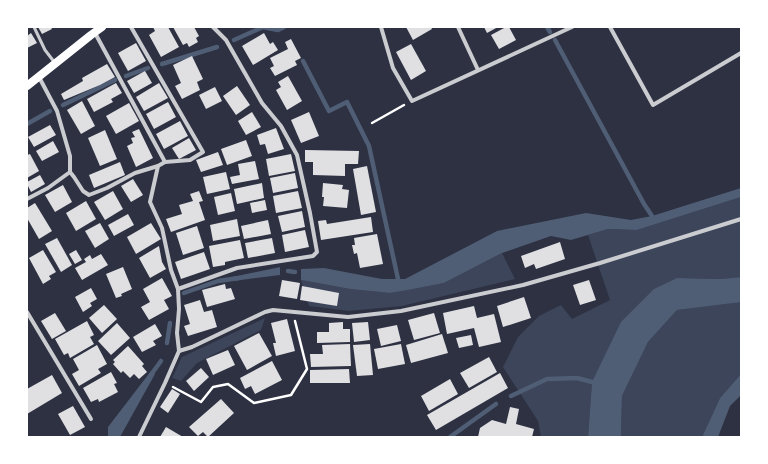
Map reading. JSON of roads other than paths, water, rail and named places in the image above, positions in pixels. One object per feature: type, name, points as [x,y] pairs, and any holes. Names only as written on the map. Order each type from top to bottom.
[{"type":"main road","points":[[27,86],[102,27]]},
{"type":"street","points":[[39,76],[57,111],[70,156],[70,172],[83,191],[90,195],[108,188],[135,173],[158,166],[165,162],[190,160],[203,152],[130,27]]},
{"type":"street","points":[[178,289],[237,268],[313,256],[317,252],[310,212],[297,155],[281,126],[262,104],[226,40],[213,27]]},
{"type":"street","points":[[380,27],[393,68],[412,101],[572,27]]},
{"type":"street","points":[[458,27],[478,70]]},
{"type":"street","points":[[610,27],[653,105],[741,53]]},
{"type":"street","points":[[95,33],[165,162]]},
{"type":"street","points":[[139,437],[179,351],[177,333],[179,309],[178,289],[171,270],[162,228],[150,202],[158,166]]},
{"type":"street","points":[[27,200],[48,188],[70,172]]},
{"type":"street","points":[[179,351],[192,347],[265,312],[273,310],[348,317],[401,311],[523,285],[600,263],[741,219]]},
{"type":"street","points":[[27,312],[91,419]]},
{"type":"lane","points":[[34,27],[45,50],[55,63]]},
{"type":"waterway","points":[[234,40],[263,27],[278,30],[284,27]]},
{"type":"waterway","points":[[547,27],[550,32]]},
{"type":"waterway","points":[[555,40],[644,204],[652,216]]},
{"type":"waterway","points":[[162,64],[217,47]]},
{"type":"waterway","points":[[303,61],[329,111],[347,102],[369,146],[398,279]]},
{"type":"waterway","points":[[126,76],[148,68]]},
{"type":"waterway","points":[[63,105],[115,80]]},
{"type":"waterway","points":[[27,124],[50,111]]},
{"type":"waterway","points":[[288,271],[295,272]]},
{"type":"waterway","points":[[184,293],[218,281],[239,278]]},
{"type":"waterway","points":[[167,343],[170,323]]},
{"type":"waterway","points":[[150,376],[161,361]]},
{"type":"waterway","points":[[511,396],[547,379],[577,378],[592,382]]},
{"type":"waterway","points":[[450,437],[496,404]]}]
